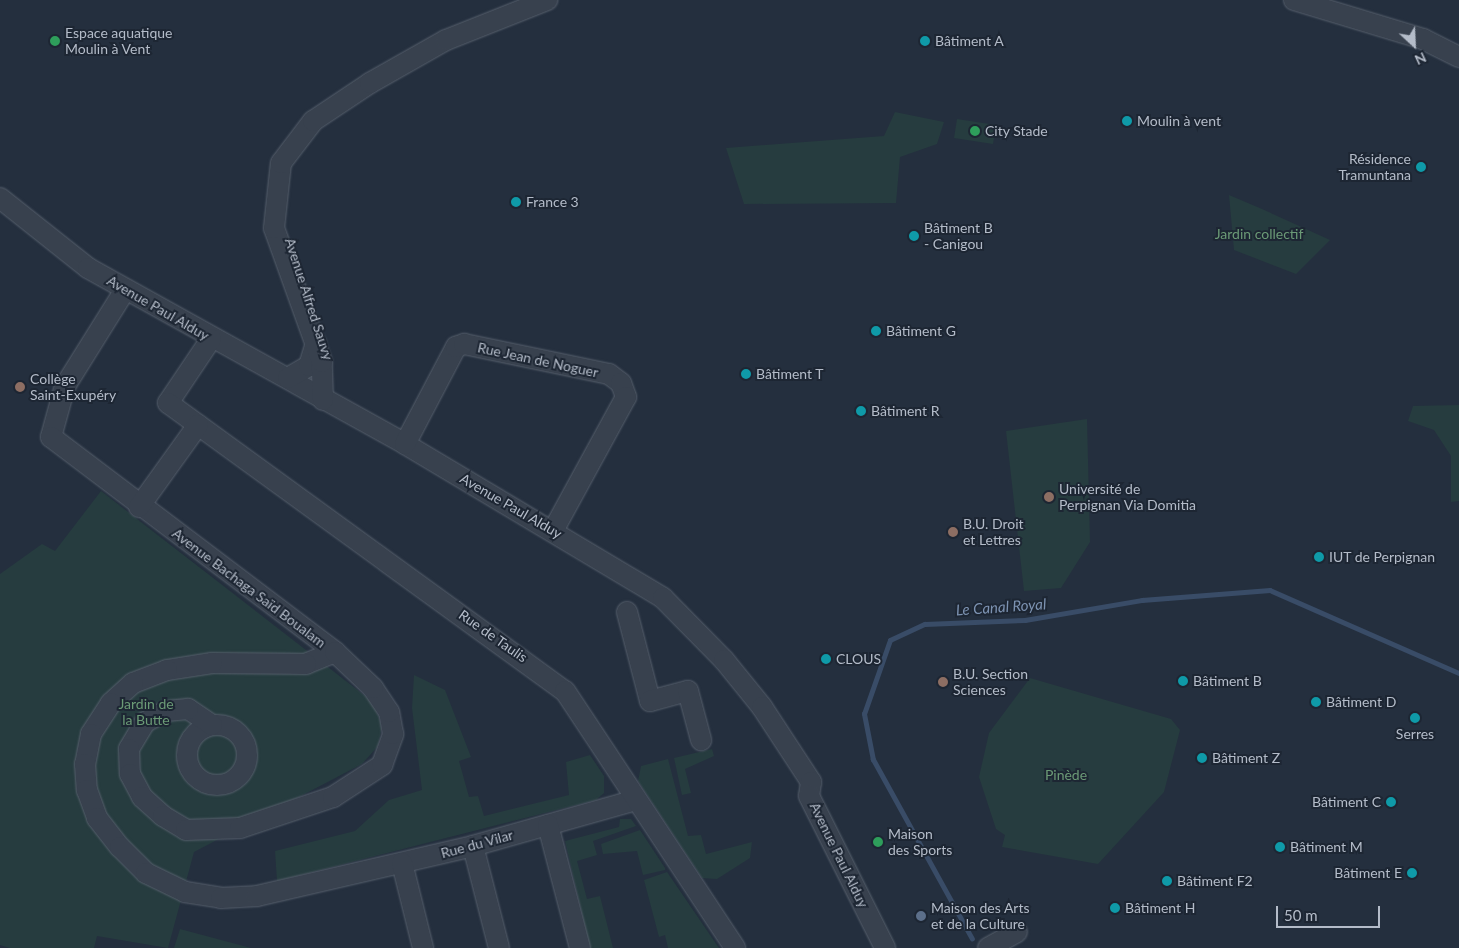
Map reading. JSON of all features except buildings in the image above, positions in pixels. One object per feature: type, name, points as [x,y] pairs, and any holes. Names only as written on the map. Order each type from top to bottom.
[{"type":"street","name":"Avenue Alfred Sauvy","points":[[323,400],[316,343],[286,268],[273,211],[282,163],[313,121],[321,118],[446,40],[546,0]]},
{"type":"street","points":[[1294,0],[1423,39],[1459,57]]},
{"type":"street","name":"Avenue Alfred Sauvy","points":[[321,118],[293,166],[285,224],[331,363],[332,388],[323,400]]},
{"type":"street","name":"Avenue Paul Alduy","points":[[0,198],[88,268],[211,339],[288,378],[323,400],[405,444],[663,598],[716,650],[751,693],[811,782],[810,796],[885,948]]},
{"type":"street","name":"Avenue Bachaga Saïd Boualam","points":[[125,290],[65,386],[50,437],[140,507],[335,652]]},
{"type":"street","name":"Rue de Taulis","points":[[211,339],[168,403],[543,672],[565,691],[735,948]]},
{"type":"street","name":"Avenue Alfred Sauvy","points":[[288,378],[309,366],[316,343]]},
{"type":"street","name":"Rue Jean de Noguer","points":[[405,444],[456,347],[464,344],[609,374],[621,383],[626,397],[553,531]]},
{"type":"street","points":[[140,507],[198,425]]},
{"type":"street","points":[[627,612],[650,701],[688,691],[701,740]]},
{"type":"street","points":[[212,725],[188,709],[166,711],[145,722],[129,749],[130,774],[142,797],[163,816],[186,830],[240,828],[333,797],[382,765],[393,734],[389,712],[373,688],[335,652]]},
{"type":"street","name":"Avenue Bachaga Saïd Boualam","points":[[335,652],[306,664],[190,665],[133,684],[112,703],[91,734],[85,764],[87,790],[97,818],[146,873],[202,897],[257,896],[402,863]]},
{"type":"street","name":"Rue du Vilar","points":[[402,863],[473,846],[636,800]]},
{"type":"street","points":[[548,825],[580,948]]},
{"type":"street","points":[[473,846],[499,948]]},
{"type":"street","points":[[402,863],[424,948]]},
{"type":"street","points":[[988,948],[1017,932]]},
{"type":"green space","points":[[895,112],[944,122],[937,144],[900,157],[896,203],[744,204],[726,148],[884,136]]},
{"type":"green space","name":"City Stade","points":[[957,119],[996,125],[993,144],[954,138]]},
{"type":"green space","name":"Jardin collectif","points":[[1229,195],[1330,240],[1296,274],[1234,250]]},
{"type":"green space","points":[[1459,405],[1459,501],[1451,502],[1451,456],[1434,430],[1408,421],[1413,406]]},
{"type":"green space","points":[[1087,419],[1090,542],[1061,588],[1024,591],[1006,431]]},
{"type":"green space","name":"Jardin de la Butte","points":[[101,491],[373,702],[382,726],[378,746],[362,764],[194,852],[168,948],[97,936],[94,948],[10,948],[0,945],[0,574],[42,544],[55,551]]},
{"type":"green space","points":[[414,675],[445,690],[471,757],[459,761],[469,797],[478,796],[484,816],[569,795],[566,762],[590,755],[604,776],[604,793],[596,800],[277,881],[275,851],[355,831],[389,800],[422,790],[412,708]]},
{"type":"green space","name":"Pinède","points":[[1030,678],[1171,719],[1180,730],[1164,792],[1098,864],[1002,847],[1005,835],[996,829],[979,777],[989,733]]},
{"type":"green space","points":[[712,749],[714,756],[685,769],[691,793],[682,795],[674,758]]},
{"type":"green space","points":[[668,759],[688,836],[701,835],[706,854],[752,842],[750,858],[717,879],[702,878],[638,781],[641,766]]},
{"type":"green space","points":[[620,819],[631,819],[636,826],[593,841],[597,855],[577,861],[587,899],[600,896],[613,948],[590,948],[565,841],[619,827]]},
{"type":"green space","points":[[640,830],[665,870],[643,875],[637,851],[603,854],[601,844]]},
{"type":"green space","points":[[667,872],[719,948],[668,948],[665,935],[659,937],[644,880]]},
{"type":"green space","points":[[180,929],[251,948],[174,948]]},
{"type":"waterway","name":"Le Canal Royal","points":[[972,939],[873,760],[864,714],[890,640],[925,624],[1025,620],[1142,600],[1270,590],[1459,673]]},
{"type":"place","name":"Espace aquatique Moulin à Vent","points":[[55,41]]},
{"type":"place","name":"Bâtiment A","points":[[925,41]]},
{"type":"place","name":"Moulin à vent","points":[[1127,121]]},
{"type":"place","name":"City Stade","points":[[975,131]]},
{"type":"place","name":"Résidence Tramuntana","points":[[1421,167]]},
{"type":"place","name":"France 3","points":[[516,202]]},
{"type":"place","name":"Bâtiment B - Canigou","points":[[914,236]]},
{"type":"place","name":"Bâtiment G","points":[[876,331]]},
{"type":"place","name":"Bâtiment T","points":[[746,374]]},
{"type":"place","name":"Collège Saint-Exupéry","points":[[20,387]]},
{"type":"place","name":"Bâtiment R","points":[[861,411]]},
{"type":"place","name":"Université de Perpignan Via Domitia","points":[[1049,497]]},
{"type":"place","name":"B.U. Droit et Lettres","points":[[953,532]]},
{"type":"place","name":"IUT de Perpignan","points":[[1319,557]]},
{"type":"place","name":"CLOUS","points":[[826,659]]},
{"type":"place","name":"Bâtiment B","points":[[1183,681]]},
{"type":"place","name":"B.U. Section Sciences","points":[[943,682]]},
{"type":"place","name":"Bâtiment D","points":[[1316,702]]},
{"type":"place","name":"Serres","points":[[1415,718]]},
{"type":"place","name":"Bâtiment Z","points":[[1202,758]]},
{"type":"place","name":"Bâtiment C","points":[[1391,802]]},
{"type":"place","name":"Maison des Sports","points":[[878,842]]},
{"type":"place","name":"Bâtiment M","points":[[1280,847]]},
{"type":"place","name":"Bâtiment E","points":[[1412,873]]},
{"type":"place","name":"Bâtiment F2","points":[[1167,881]]},
{"type":"place","name":"Bâtiment H","points":[[1115,908]]},
{"type":"place","name":"Maison des Arts et de la Culture","points":[[921,916]]}]
